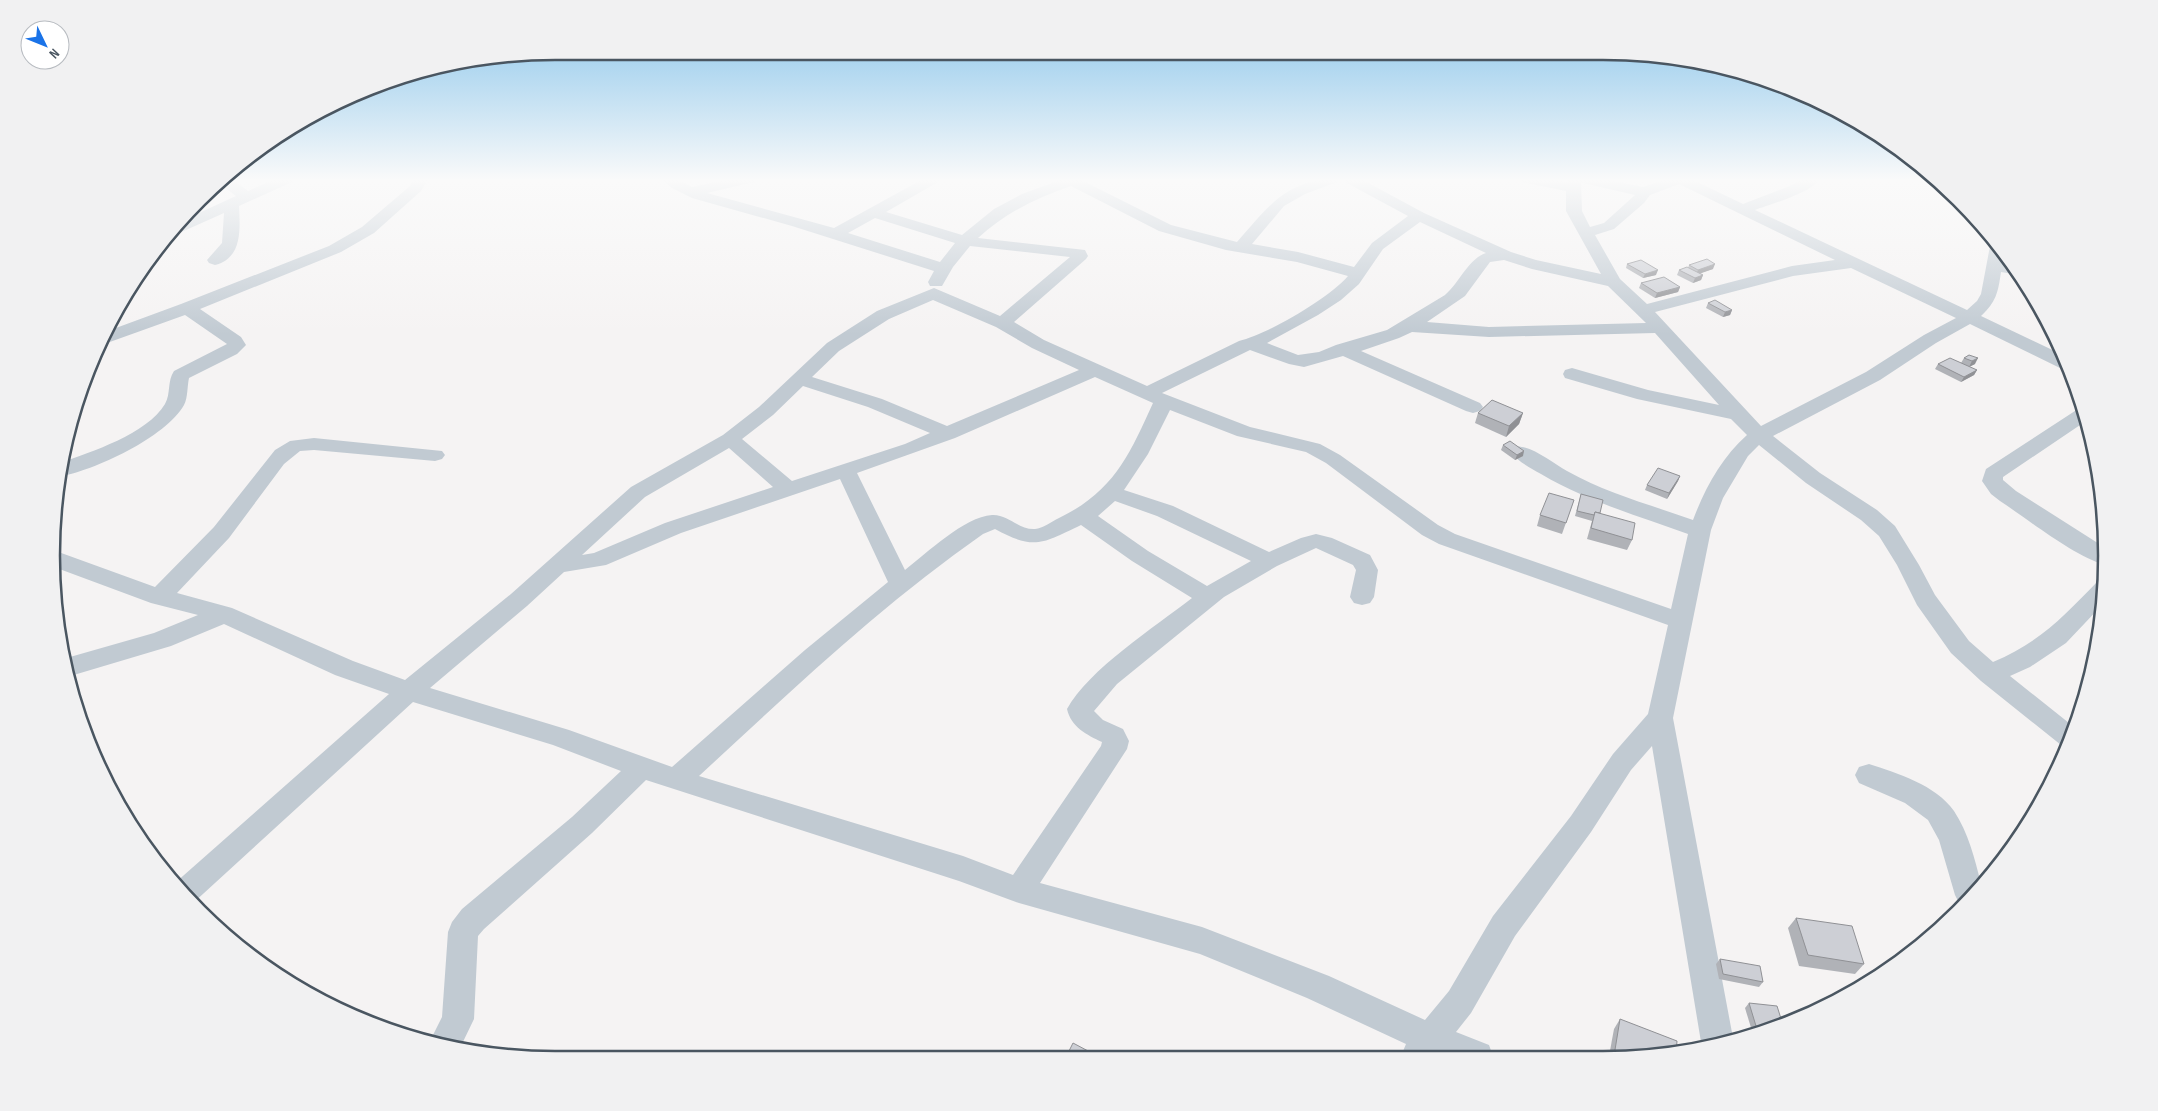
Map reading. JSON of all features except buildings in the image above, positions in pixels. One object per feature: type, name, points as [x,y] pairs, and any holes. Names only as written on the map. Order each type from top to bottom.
[{"type":"street","points":[[216,260],[222,256],[232,243],[232,231]]},
{"type":"street","points":[[111,335],[187,308],[348,243],[367,231]]},
{"type":"street","points":[[824,231],[942,268]]},
{"type":"street","points":[[835,234],[841,231]]},
{"type":"street","points":[[932,231],[965,241],[1077,252],[1080,254],[1054,281],[1002,323]]},
{"type":"street","points":[[934,293],[934,284],[942,268],[975,231]]},
{"type":"street","points":[[1174,231],[1240,248],[1298,257],[1357,273]]},
{"type":"street","points":[[1240,248],[1255,231]]},
{"type":"street","points":[[676,780],[859,618],[941,553],[988,522],[1003,523],[1020,534],[1032,537],[1049,533],[1082,516],[1102,502],[1111,493],[1144,443],[1155,398],[1229,352],[1252,344],[1329,300],[1347,287],[1382,242],[1398,231]]},
{"type":"street","points":[[1452,231],[1520,261],[1614,282]]},
{"type":"street","points":[[1593,231],[1585,232],[1614,282],[1644,310],[1738,415],[1759,435],[1813,478],[1869,515],[1886,531],[1908,565],[1925,599],[1960,647],[1990,674],[2065,734]]},
{"type":"street","points":[[1784,231],[2057,359]]},
{"type":"street","points":[[1252,344],[1295,360],[1304,361],[1393,334],[1451,299],[1484,259],[1505,255]]},
{"type":"street","points":[[1716,1037],[1660,718],[1700,530],[1712,498],[1740,452],[1759,435],[1873,376],[1930,339],[1970,317],[1986,303],[1990,294],[1997,255]]},
{"type":"street","points":[[1644,310],[1783,273],[1851,263]]},
{"type":"street","points":[[1995,266],[2006,269]]},
{"type":"street","points":[[934,293],[941,298],[1002,323],[1038,344],[1155,398],[1244,432],[1313,448],[1333,459],[1430,530],[1447,539],[1682,620]]},
{"type":"street","points":[[189,889],[409,691],[519,600],[638,492],[730,439],[766,410],[833,347],[883,315],[934,293]]},
{"type":"street","points":[[68,468],[93,459],[140,436],[165,417],[175,404],[181,375],[231,350],[237,345],[235,341],[187,308]]},
{"type":"street","points":[[1409,326],[1489,332],[1660,328]]},
{"type":"street","points":[[1342,349],[1473,407]]},
{"type":"street","points":[[558,565],[598,560],[673,528],[788,489],[846,472],[948,434],[1094,370]]},
{"type":"street","points":[[1572,374],[1644,395],[1738,415]]},
{"type":"street","points":[[799,379],[878,403],[914,417],[948,434]]},
{"type":"street","points":[[2078,418],[1993,474],[1992,481],[1998,489],[2008,496],[2073,539],[2098,553]]},
{"type":"street","points":[[730,439],[788,489]]},
{"type":"street","points":[[159,597],[190,568],[239,511],[280,455],[292,446],[301,443],[434,455]]},
{"type":"street","points":[[1520,451],[1550,472],[1566,480],[1700,530]]},
{"type":"street","points":[[846,472],[901,585]]},
{"type":"street","points":[[1111,493],[1164,511],[1269,561]]},
{"type":"street","points":[[1082,516],[1140,556],[1208,597]]},
{"type":"street","points":[[1019,890],[1114,749],[1116,741],[1114,736],[1094,727],[1080,714],[1080,709],[1108,677],[1208,597],[1269,561],[1308,543],[1324,543],[1362,560],[1366,564],[1368,570],[1362,597]]},
{"type":"street","points":[[60,561],[86,572],[159,597],[224,614],[344,668],[409,691],[560,736],[676,780],[964,869],[1019,890],[1202,941],[1318,987],[1425,1048],[1444,1051]]},
{"type":"street","points":[[1990,674],[2021,661],[2057,637],[2096,597]]},
{"type":"street","points":[[73,666],[162,640],[224,614]]},
{"type":"street","points":[[1425,1048],[1460,1002],[1504,926],[1581,824],[1622,762],[1660,718]]},
{"type":"street","points":[[448,1039],[458,1019],[464,932],[473,919],[582,825],[642,767]]},
{"type":"street","points":[[1869,775],[1925,801],[1939,813],[1951,834],[1968,889]]}]
